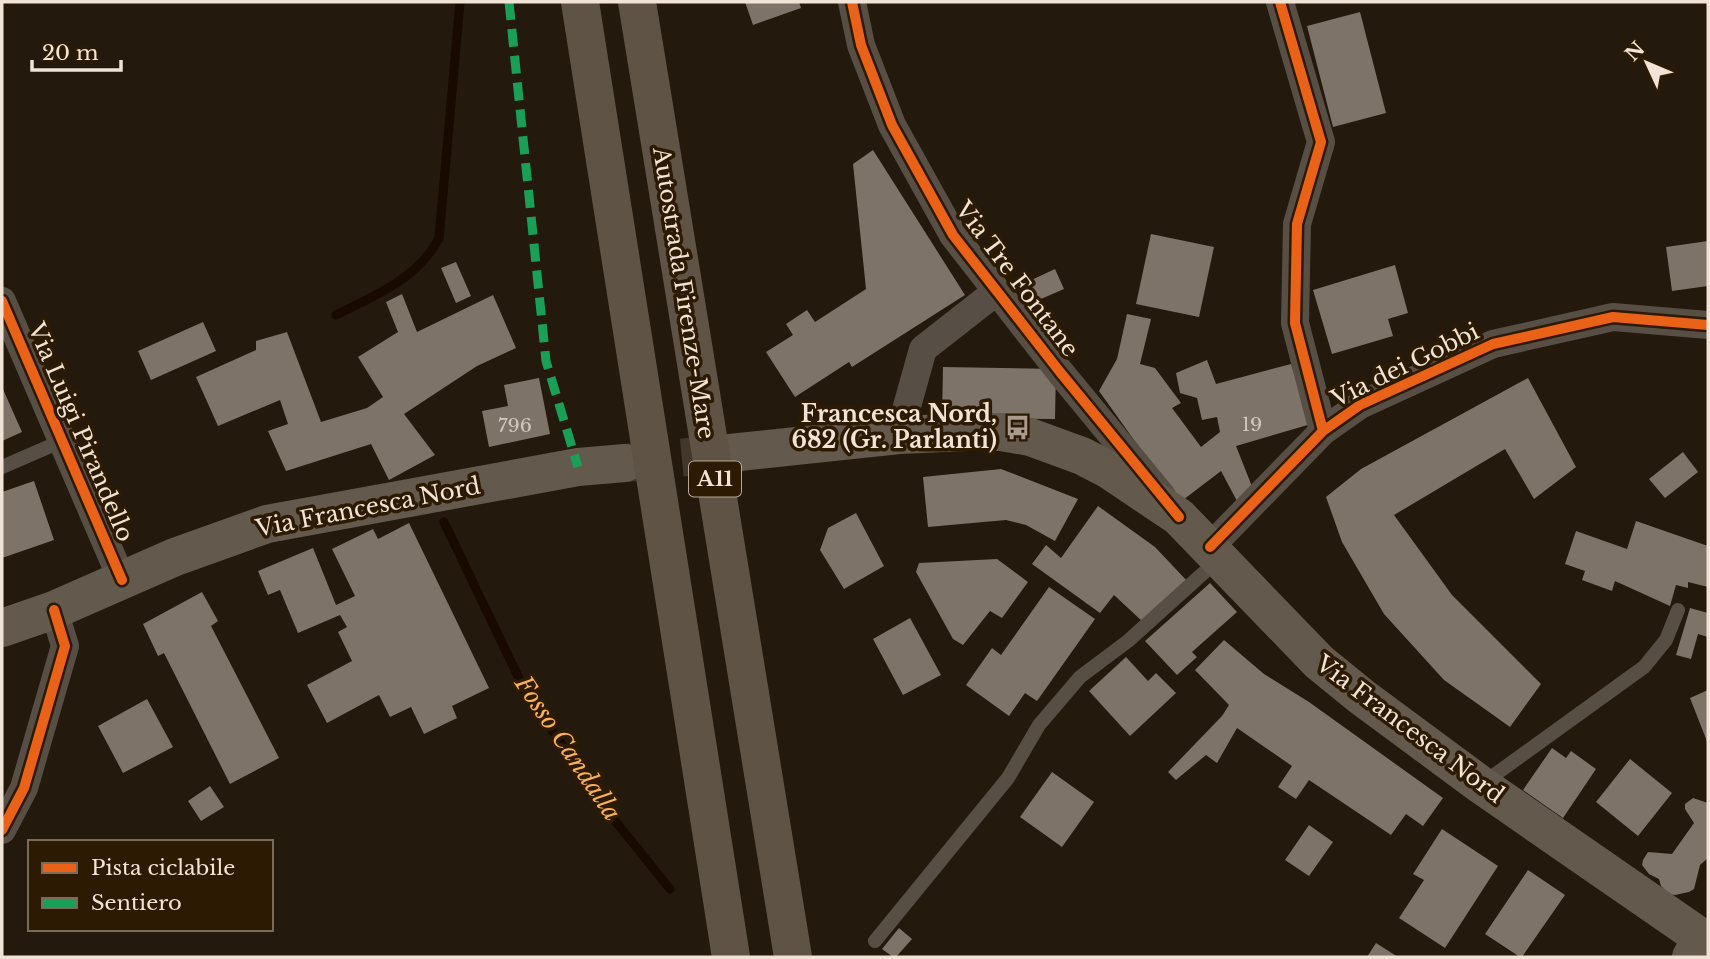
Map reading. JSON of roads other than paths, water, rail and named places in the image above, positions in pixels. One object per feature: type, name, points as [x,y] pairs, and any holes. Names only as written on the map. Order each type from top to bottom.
[{"type":"highway","name":"A11","points":[[580,2],[732,957]]},
{"type":"highway","name":"Autostrada Firenze-Mare","points":[[637,2],[793,957]]},
{"type":"main road","name":"Via Francesca Nord","points":[[730,453],[899,435],[978,432],[1030,437],[1082,456],[1109,470],[1180,517],[1319,662],[1362,697],[1700,946]]},
{"type":"main road","name":"Via Francesca Nord","points":[[2,628],[54,610],[175,557],[267,524],[578,467],[625,463]]},
{"type":"street","name":"Via Tre Fontane","points":[[852,2],[861,45],[892,125],[953,235],[1060,372],[1180,517]]},
{"type":"street","points":[[1280,2],[1321,142],[1297,224],[1295,323],[1323,431]]},
{"type":"street","points":[[899,435],[923,349],[997,291]]},
{"type":"street","name":"Via Luigi Pirandello","points":[[2,302],[122,580]]},
{"type":"street","name":"Via dei Gobbi","points":[[1215,552],[1323,431],[1360,405],[1493,344],[1613,317],[1708,326]]},
{"type":"street","points":[[2,830],[24,788],[65,646],[54,610]]},
{"type":"lane","points":[[2,467],[62,441]]},
{"type":"lane","points":[[875,941],[1008,778],[1039,725],[1080,677],[1128,641],[1215,552]]},
{"type":"lane","points":[[1481,785],[1644,667],[1666,640],[1678,610]]},
{"type":"waterway","points":[[336,315],[380,293],[408,275],[420,264],[439,238],[460,2]]},
{"type":"waterway","name":"Fosso Candalla","points":[[444,522],[526,693],[616,822],[670,889]]},
{"type":"tunnel","points":[[625,463],[730,453]]},
{"type":"place","name":"Francesca Nord, 682 (Gr. Parlanti)","points":[[1017,427]]}]
